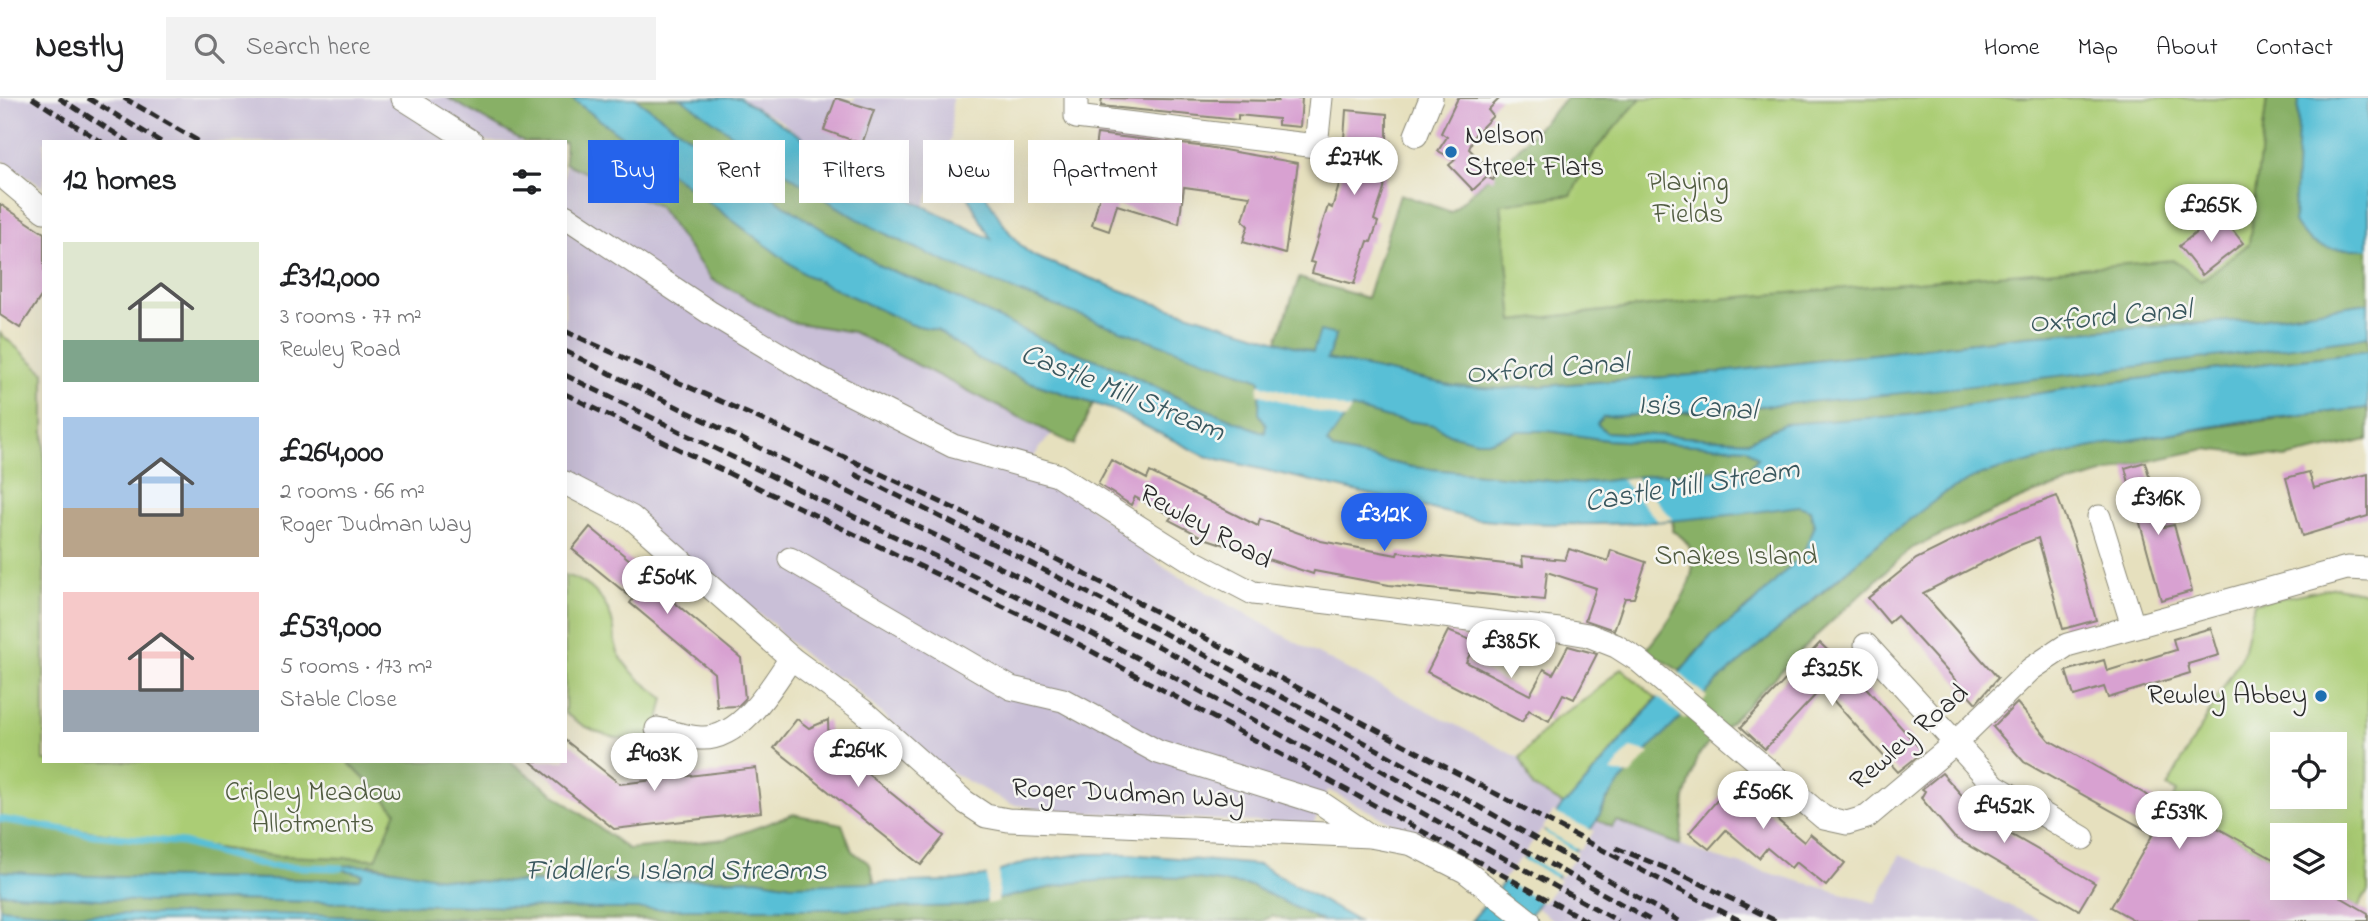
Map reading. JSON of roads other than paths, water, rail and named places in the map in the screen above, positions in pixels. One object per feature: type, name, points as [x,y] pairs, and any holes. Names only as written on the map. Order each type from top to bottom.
[{"type":"street","points":[[403,98],[469,140]]},
{"type":"street","points":[[1076,107],[1316,146],[1321,98]]},
{"type":"street","points":[[1416,135],[1431,98]]},
{"type":"street","points":[[0,174],[42,209]]},
{"type":"street","name":"Rewley Road","points":[[567,217],[709,312],[819,378],[953,446],[1057,475],[1192,561],[1253,593],[1588,635],[1616,646],[1707,718],[1824,818],[1847,823],[1867,817],[1955,743],[2045,658],[2067,645],[2347,568],[2368,569]]},
{"type":"street","name":"Roger Dudman Way","points":[[567,484],[631,517],[791,658],[863,711],[965,802],[986,816],[1008,820],[1370,836],[1412,844],[1481,881],[1529,921]]},
{"type":"street","points":[[2099,517],[2133,626]]},
{"type":"street","points":[[790,559],[1011,688],[1063,700],[1158,752],[1321,803],[1370,836]]},
{"type":"street","points":[[1866,645],[1994,786],[2083,838]]},
{"type":"street","points":[[657,729],[703,739],[734,728],[763,701],[791,658]]},
{"type":"water","points":[[571,98],[635,98],[693,140],[693,190],[679,180],[679,140],[627,140]]},
{"type":"water","points":[[681,98],[740,98],[806,140],[799,140],[799,182],[785,172],[785,140],[740,140]]},
{"type":"water","points":[[2299,98],[2368,98],[2368,249],[2335,249],[2316,244],[2301,232],[2294,222]]},
{"type":"water","points":[[909,199],[991,239],[971,203],[990,203],[1016,240],[1036,257],[1154,303],[1313,352],[1320,331],[1336,335],[1327,359],[1454,386],[1500,389],[1706,374],[2025,336],[2259,319],[2368,303],[2368,336],[2353,339],[1885,395],[1603,417],[1597,424],[1606,432],[1749,441],[1784,424],[1909,415],[2089,385],[2368,351],[2368,408],[2244,421],[2101,445],[1975,477],[1945,493],[1880,542],[1717,682],[1640,758],[1607,799],[1597,820],[1526,921],[1471,921],[1537,843],[1563,804],[1572,798],[1711,636],[1752,605],[1804,552],[1814,525],[1810,510],[1799,506],[1637,523],[1514,523],[1474,519],[1205,456],[1113,410],[1027,381],[978,359],[937,330],[910,324],[804,274],[710,203],[781,203],[882,267],[936,288],[1047,342],[1113,366],[1176,397],[1265,433],[1266,425],[1259,413],[1260,380],[983,278],[894,238],[832,203],[909,203]],"holes":[[[1352,408],[1388,418],[1435,425],[1449,434],[1477,441],[1491,441],[1517,431],[1549,431],[1606,440],[1747,448],[1758,458],[1749,468],[1580,484],[1412,467],[1334,450],[1327,443]]]},
{"type":"water","points":[[1083,854],[1128,854],[1260,865],[1357,921],[1322,921],[1252,886],[1190,878],[1147,877],[1072,883],[965,906],[842,909],[606,909],[231,900],[150,902],[0,893],[0,871],[115,877],[360,879],[363,874],[331,867],[348,865],[468,881],[504,882],[756,879],[791,885],[950,881],[986,876],[1026,862]]},
{"type":"water","points":[[0,908],[68,914],[278,914],[469,921],[0,921]]},
{"type":"waterway","points":[[0,819],[95,835],[183,843],[267,866],[341,868]]},
{"type":"railway","points":[[32,98],[99,140]]},
{"type":"railway","points":[[59,98],[126,140]]},
{"type":"railway","points":[[88,98],[158,140]]},
{"type":"railway","points":[[124,98],[197,140]]},
{"type":"railway","points":[[567,332],[889,478],[1018,540],[1575,836],[1741,921]]},
{"type":"railway","points":[[567,352],[1160,647],[1652,921]]},
{"type":"railway","points":[[567,376],[1067,621],[1236,710],[1618,921]]},
{"type":"railway","points":[[567,395],[1060,634],[1587,921]]},
{"type":"railway","points":[[854,474],[1063,580],[1271,691],[1679,921]]},
{"type":"railway","points":[[1616,848],[1683,875],[1776,921]]},
{"type":"place","name":"Nelson Street Flats","points":[[1451,152]]},
{"type":"place","name":"Rewley Abbey","points":[[2321,696]]},
{"type":"park label","name":"Playing Fields","points":[[1688,199]]},
{"type":"park label","name":"Snakes Island","points":[[1736,557]]},
{"type":"park label","name":"Cripley Meadow Allotments","points":[[313,809]]},
{"type":"water label","name":"Oxford Canal","points":[[2110,318]]},
{"type":"water label","name":"Oxford Canal","points":[[1547,370]]},
{"type":"water label","name":"Castle Mill Stream","points":[[1122,394]]},
{"type":"water label","name":"Isis Canal","points":[[1697,409]]},
{"type":"water label","name":"Castle Mill Stream","points":[[1692,487]]},
{"type":"water label","name":"Fiddler's Island Streams","points":[[676,872]]}]
